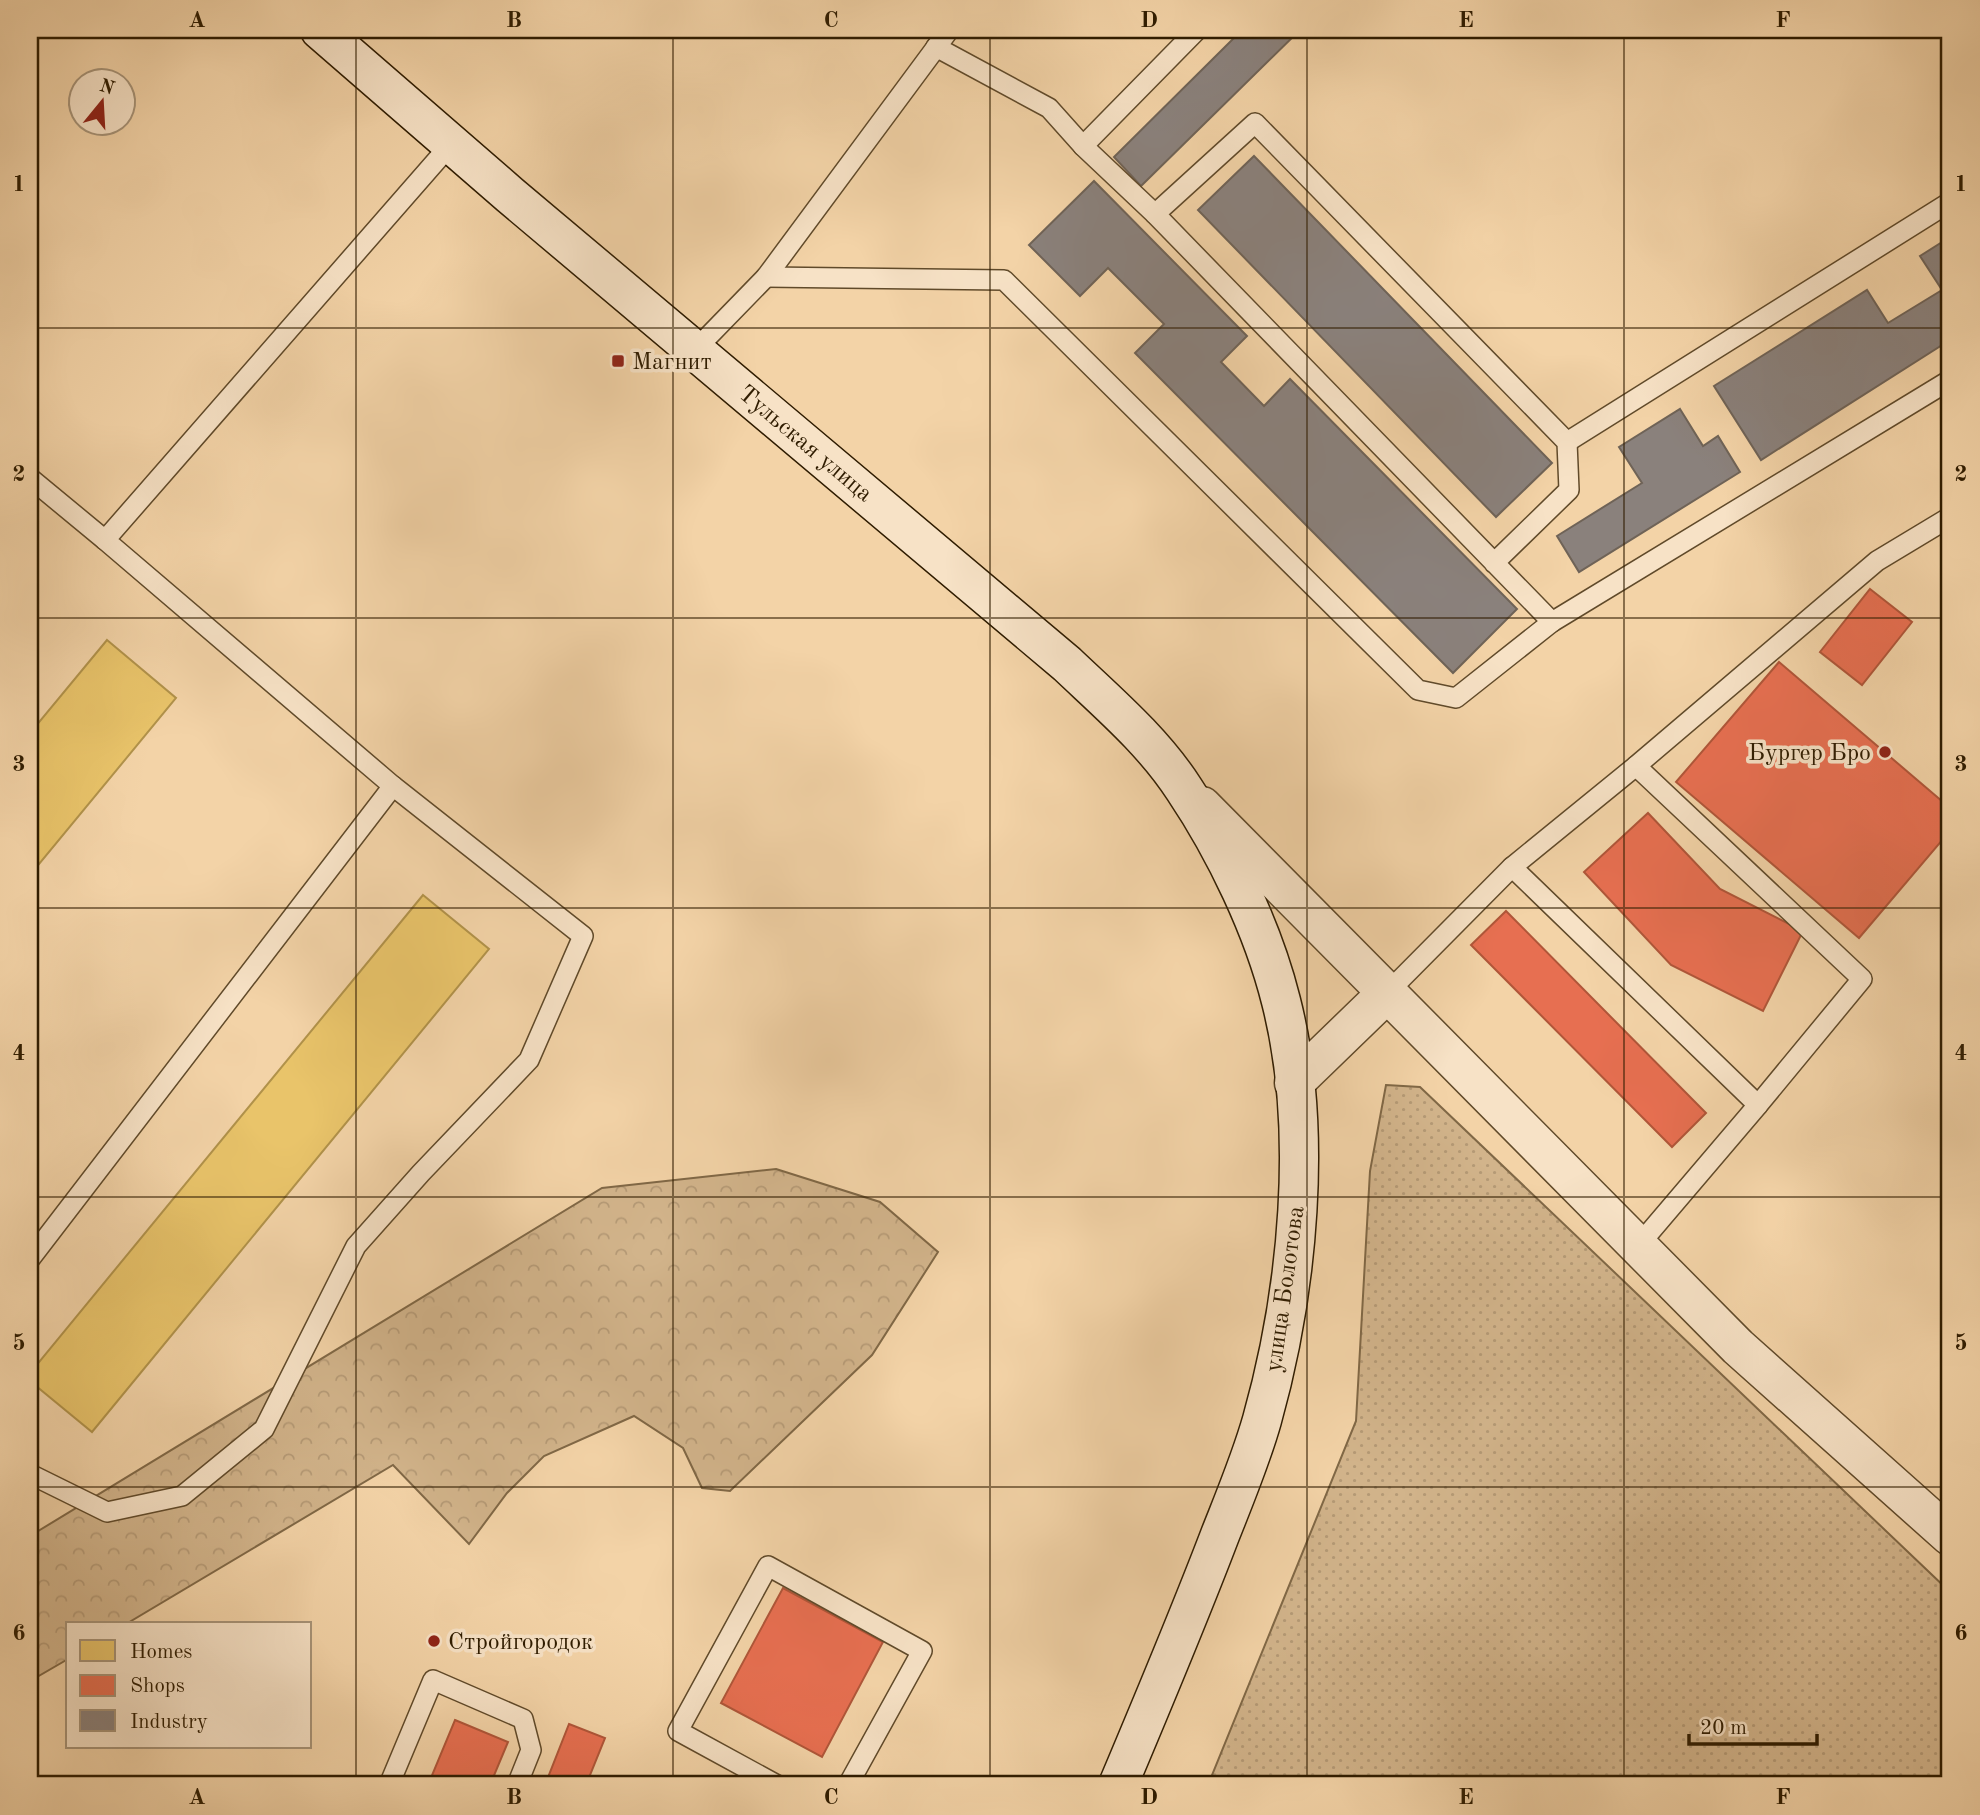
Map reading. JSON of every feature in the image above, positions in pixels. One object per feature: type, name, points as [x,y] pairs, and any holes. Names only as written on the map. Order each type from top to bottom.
[{"type":"main road","name":"Тульская улица","points":[[323,31],[451,144],[1067,664],[1138,731],[1183,787]]},
{"type":"main road","points":[[1183,787],[1738,1347],[1950,1536]]},
{"type":"main road","name":"улица Болотова","points":[[1118,1785],[1188,1621],[1261,1422],[1283,1334],[1293,1265],[1298,1183],[1294,1083],[1292,1054],[1281,1000],[1260,938],[1214,838],[1183,787]]},
{"type":"main road","points":[[1294,1083],[1387,993]]},
{"type":"lane","points":[[695,350],[766,277],[949,30]]},
{"type":"lane","points":[[1083,146],[1197,30]]},
{"type":"lane","points":[[936,47],[1049,108],[1083,146],[1155,214],[1552,622]]},
{"type":"lane","points":[[1155,214],[1255,123],[1567,442],[1569,491],[1494,563]]},
{"type":"lane","points":[[105,540],[451,144]]},
{"type":"lane","points":[[1567,442],[1950,202]]},
{"type":"lane","points":[[766,277],[1004,280],[1418,690],[1456,698],[1552,622],[1950,380]]},
{"type":"lane","points":[[30,478],[393,786],[583,936],[529,1060],[421,1173],[356,1246],[264,1429],[182,1496],[107,1512],[30,1474]]},
{"type":"lane","points":[[1387,993],[1512,867],[1636,766],[1877,561],[1950,517]]},
{"type":"lane","points":[[1636,766],[1862,979],[1638,1246]]},
{"type":"lane","points":[[30,1259],[393,786]]},
{"type":"lane","points":[[1512,867],[1758,1105]]},
{"type":"lane","points":[[777,1785],[678,1731],[768,1566],[922,1651],[848,1785]]},
{"type":"lane","points":[[389,1785],[433,1680],[523,1719],[531,1750],[517,1785]]},
{"type":"green space","points":[[1386,1085],[1420,1087],[1950,1592],[1950,1785],[1208,1785],[1356,1421],[1370,1171]]},
{"type":"green space","points":[[776,1169],[880,1202],[938,1252],[872,1355],[730,1491],[702,1488],[683,1448],[634,1416],[544,1456],[507,1493],[469,1544],[393,1465],[129,1622],[66,1622],[66,1660],[30,1681],[30,1536],[602,1188]]},
{"type":"building: Homes","points":[[107,640],[176,698],[30,875],[30,733]]},
{"type":"building: Homes","points":[[423,895],[489,949],[92,1432],[30,1381],[30,1373]]},
{"type":"building: Shops","points":[[1870,589],[1912,622],[1862,685],[1820,652]]},
{"type":"building: Shops","points":[[1779,662],[1950,808],[1950,831],[1859,938],[1676,782]]},
{"type":"building: Shops","points":[[1648,813],[1720,889],[1803,931],[1763,1011],[1671,965],[1584,872]]},
{"type":"building: Shops","points":[[1506,911],[1706,1113],[1672,1147],[1471,945]]},
{"type":"building: Shops","points":[[783,1588],[883,1642],[822,1757],[721,1703]]},
{"type":"building: Shops","points":[[455,1720],[508,1742],[490,1785],[428,1785]]},
{"type":"building: Shops","points":[[569,1724],[605,1738],[586,1785],[545,1785]]},
{"type":"building: Industry","points":[[1242,30],[1300,30],[1141,186],[1114,157]]},
{"type":"building: Industry","points":[[1254,156],[1552,463],[1496,517],[1198,210]]},
{"type":"building: Industry","points":[[1094,181],[1247,336],[1221,362],[1264,406],[1290,379],[1517,609],[1453,673],[1135,353],[1164,324],[1108,268],[1080,296],[1029,245]]},
{"type":"building: Industry","points":[[1950,237],[1950,340],[1761,460],[1714,386],[1867,290],[1888,323],[1942,290],[1920,256]]},
{"type":"building: Industry","points":[[1680,409],[1703,446],[1718,436],[1740,472],[1579,572],[1557,536],[1642,483],[1619,447]]},
{"type":"place","name":"Магнит","points":[[618,361]]},
{"type":"place","name":"Бургер Бро","points":[[1885,752]]},
{"type":"place","name":"Стройгородок","points":[[434,1641]]}]
